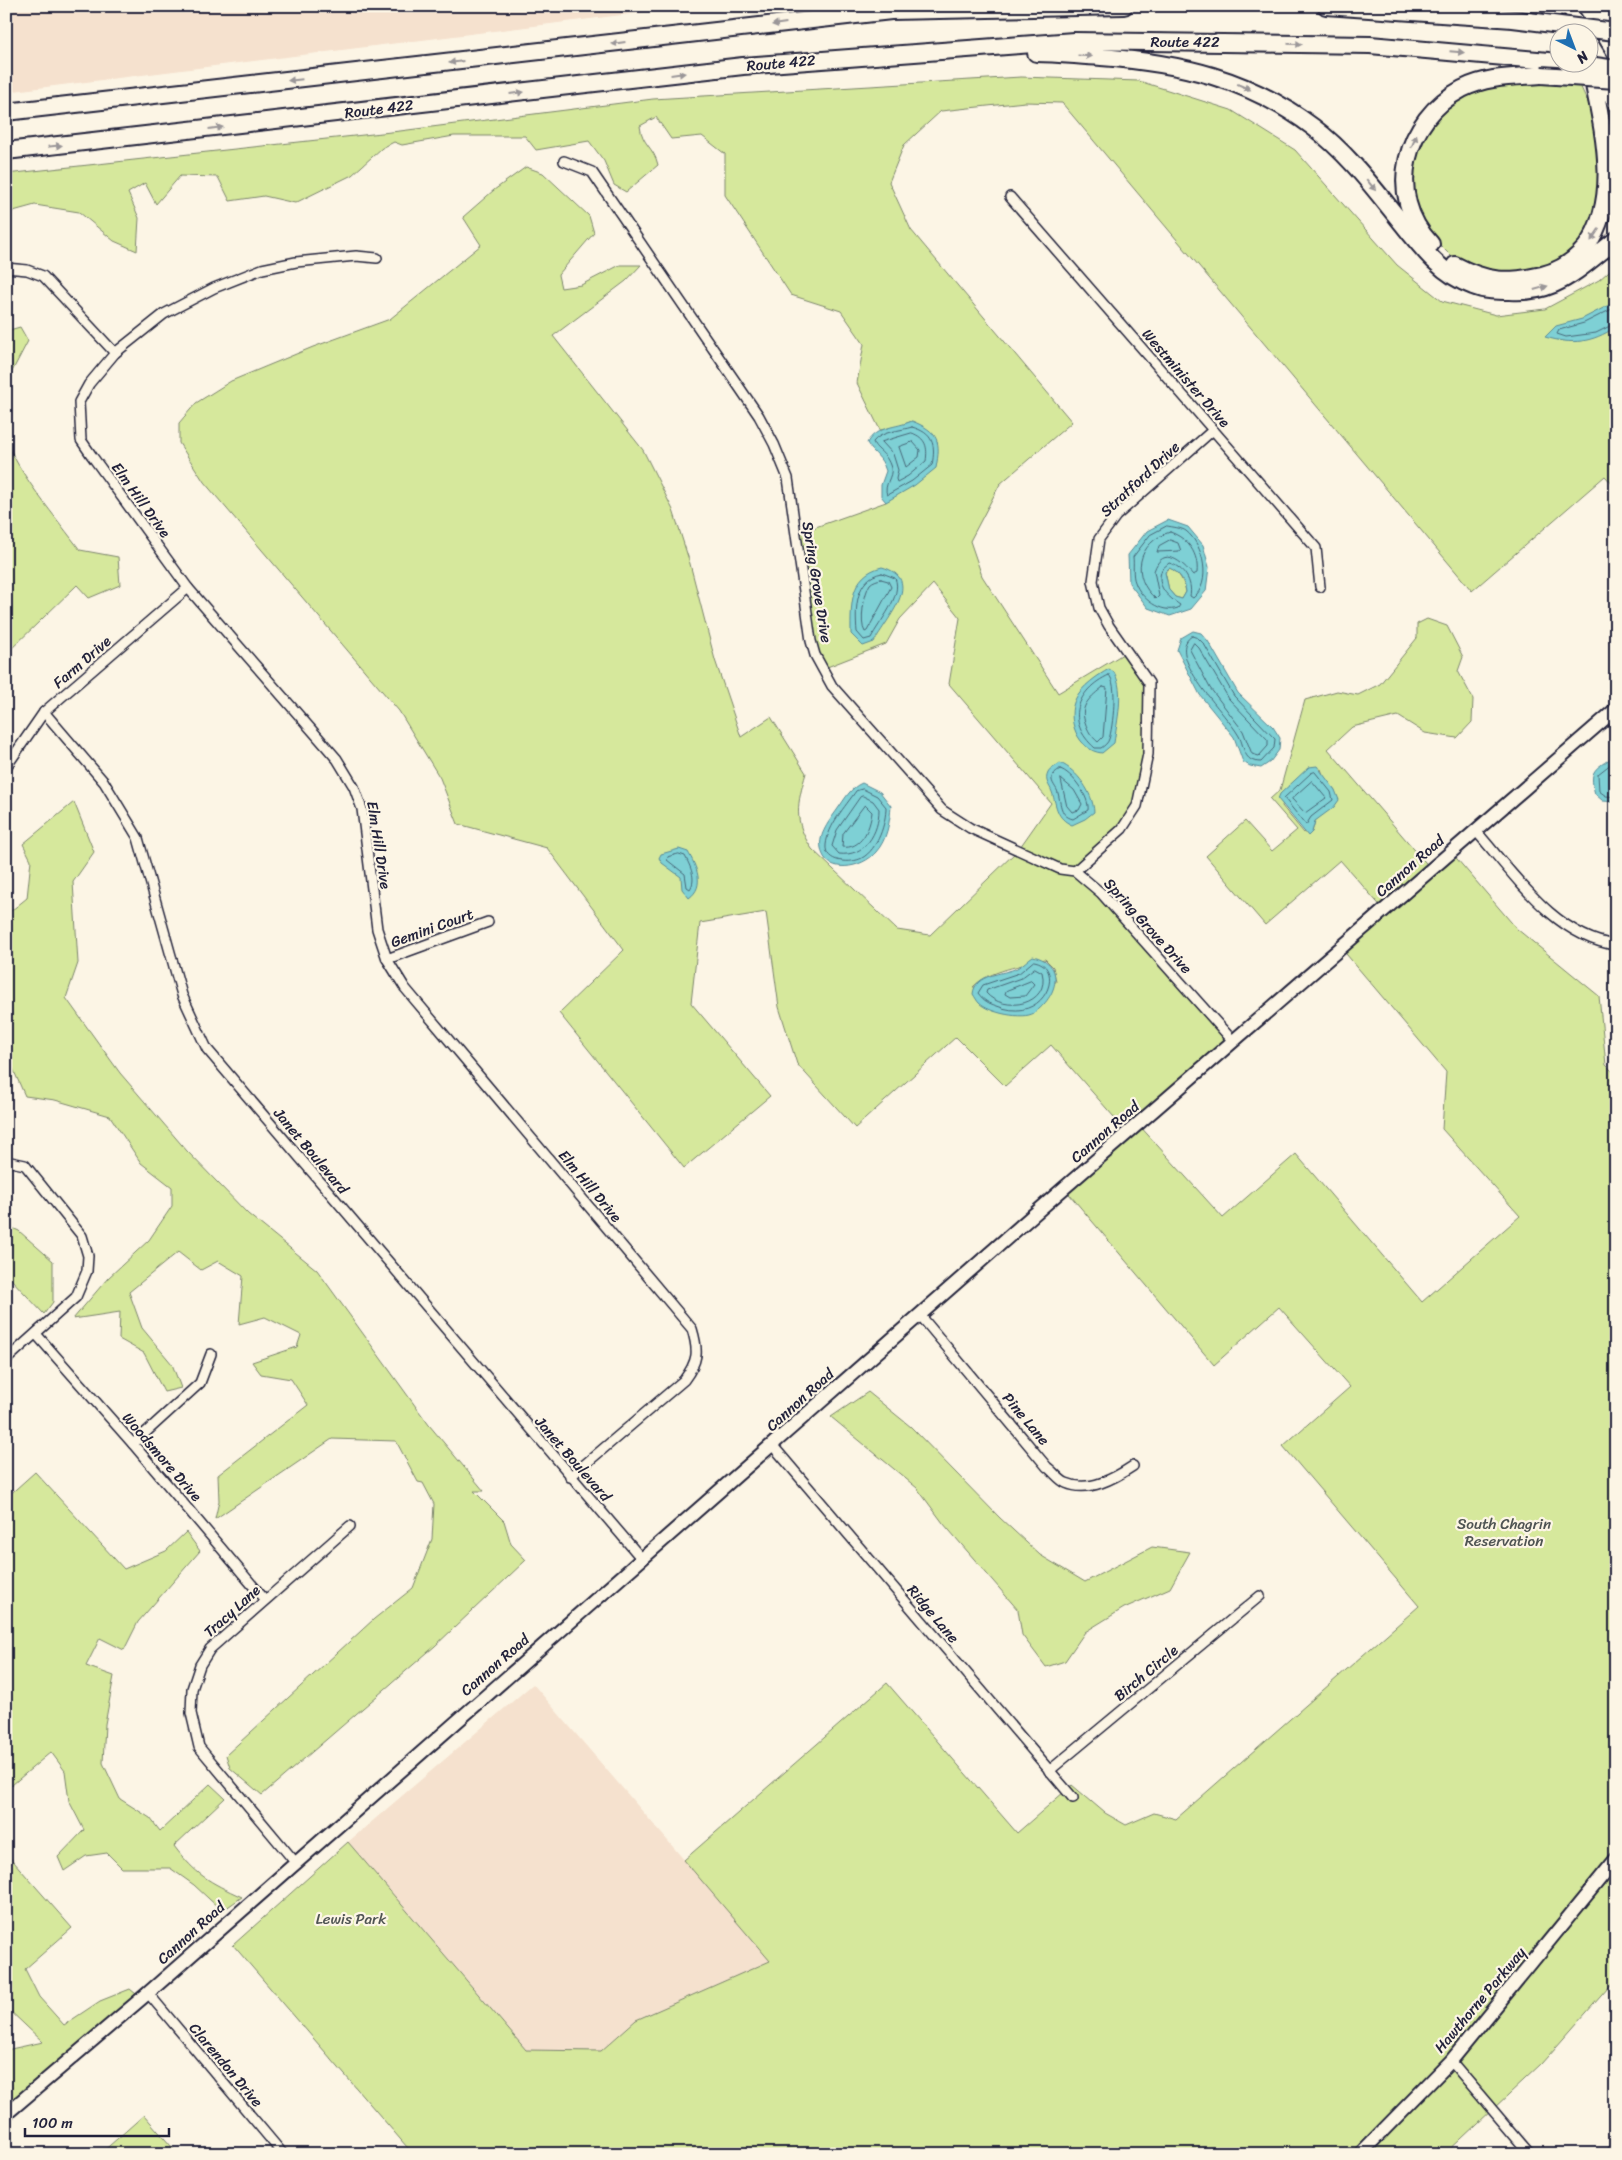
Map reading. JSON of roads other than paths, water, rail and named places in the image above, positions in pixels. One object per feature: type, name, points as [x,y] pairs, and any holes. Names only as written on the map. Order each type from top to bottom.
[{"type":"highway","points":[[6,112],[930,6]]},
{"type":"highway","points":[[891,11],[1124,6]]},
{"type":"highway","points":[[1326,6],[1513,19],[1615,32]]},
{"type":"highway","name":"Route 422","points":[[6,151],[743,66],[1074,41],[1370,45],[1550,61]]},
{"type":"highway","points":[[827,59],[1046,53],[1171,64],[1198,70],[1241,85],[1276,103],[1314,127],[1362,173],[1430,258],[1454,277],[1473,286],[1493,291],[1537,290],[1554,284],[1573,274],[1616,240]]},
{"type":"highway","points":[[1600,67],[1616,69]]},
{"type":"highway","points":[[1591,79],[1611,161],[1610,195],[1603,224],[1594,239],[1565,266],[1547,274],[1522,280],[1490,280],[1448,262],[1423,235],[1407,200],[1405,169],[1414,137],[1436,108],[1462,89],[1490,78],[1541,75],[1616,81]]},
{"type":"main road","points":[[1547,6],[1558,22]]},
{"type":"main road","points":[[1567,6],[1577,22]]},
{"type":"main road","points":[[1600,56],[1616,81]]},
{"type":"main road","points":[[1592,72],[1616,105]]},
{"type":"main road","name":"Cannon Road","points":[[6,2114],[148,1993],[295,1862],[773,1446],[1233,1041],[1616,709]]},
{"type":"main road","name":"Hawthorne Parkway","points":[[1360,2154],[1451,2061],[1616,1859]]},
{"type":"street","name":"Spring Grove Drive","points":[[564,161],[592,172],[759,416],[774,444],[788,478],[814,655],[832,686],[942,810],[970,828],[1060,868],[1075,871],[1101,892],[1233,1041]]},
{"type":"street","name":"Westminister Drive","points":[[1010,197],[1316,548],[1320,586]]},
{"type":"street","name":"Elm Hill Drive","points":[[377,258],[356,256],[296,262],[262,269],[214,288],[164,314],[116,353],[89,384],[79,402],[80,440],[188,588],[337,759],[354,787],[362,809],[376,929],[387,959],[405,988],[692,1329],[697,1346],[695,1365],[684,1380],[570,1477]]},
{"type":"street","points":[[6,268],[27,270],[43,276],[116,353]]},
{"type":"street","name":"Stratford Drive","points":[[1075,871],[1122,829],[1138,806],[1148,754],[1148,683],[1099,608],[1093,581],[1099,539],[1116,516],[1213,430]]},
{"type":"street","name":"Farm Drive","points":[[6,767],[44,712],[188,588]]},
{"type":"street","name":"Janet Boulevard","points":[[44,712],[104,782],[138,838],[182,994],[207,1049],[570,1477],[642,1559]]},
{"type":"street","points":[[1476,831],[1551,915],[1579,933],[1616,945]]},
{"type":"street","name":"Gemini Court","points":[[387,959],[488,922]]},
{"type":"street","points":[[6,1161],[25,1165],[82,1236],[88,1256],[87,1271],[76,1297],[6,1360]]},
{"type":"street","name":"Pine Lane","points":[[920,1315],[1048,1467],[1066,1483],[1089,1486],[1113,1479],[1134,1466]]},
{"type":"street","name":"Woodsmore Drive","points":[[36,1334],[133,1444],[265,1600]]},
{"type":"street","points":[[133,1444],[200,1383],[211,1354]]},
{"type":"street","name":"Ridge Lane","points":[[773,1446],[1072,1798]]},
{"type":"street","name":"Tracy Lane","points":[[295,1862],[199,1747],[191,1713],[192,1690],[200,1665],[210,1649],[350,1526]]},
{"type":"street","name":"Birch Circle","points":[[1049,1771],[1260,1596]]},
{"type":"street","name":"Clarendon Drive","points":[[148,1993],[283,2154]]},
{"type":"street","points":[[1451,2061],[1530,2154]]},
{"type":"street","points":[[1609,2154],[1616,2147]]},
{"type":"water","points":[[1616,294],[1616,327],[1582,341],[1573,342],[1545,337],[1556,326],[1582,319],[1611,304]]},
{"type":"water","points":[[912,421],[928,429],[936,438],[938,451],[936,468],[915,485],[886,502],[881,496],[881,485],[886,471],[880,459],[867,443],[871,437],[881,430]]},
{"type":"water","points":[[1168,520],[1188,527],[1203,545],[1209,567],[1206,591],[1191,609],[1170,616],[1148,608],[1129,583],[1128,555],[1147,531]],"holes":[[[1169,568],[1179,575],[1184,585],[1186,592],[1182,599],[1175,597],[1169,590],[1165,572]]]},
{"type":"water","points":[[882,567],[895,573],[901,580],[902,590],[894,611],[874,642],[863,646],[851,634],[851,613],[854,593],[863,577],[871,571]]},
{"type":"water","points":[[1193,631],[1201,633],[1208,641],[1238,693],[1273,727],[1280,738],[1279,750],[1270,762],[1261,768],[1250,766],[1243,762],[1234,737],[1200,695],[1177,650],[1181,638]]},
{"type":"water","points":[[1109,669],[1114,672],[1120,697],[1114,743],[1102,753],[1094,751],[1080,740],[1073,724],[1072,715],[1076,698],[1082,690]]},
{"type":"water","points":[[1616,754],[1616,802],[1603,801],[1595,794],[1593,785],[1594,773],[1596,769]]},
{"type":"water","points":[[1060,763],[1072,771],[1083,783],[1093,805],[1094,812],[1072,825],[1060,815],[1047,781],[1049,772]]},
{"type":"water","points":[[1317,766],[1335,790],[1339,800],[1334,807],[1315,821],[1312,832],[1308,836],[1278,799],[1280,794],[1309,767]]},
{"type":"water","points":[[862,783],[880,792],[891,806],[887,830],[880,847],[870,858],[854,865],[837,866],[829,863],[824,857],[821,848],[821,838],[828,823],[845,798],[854,788]]},
{"type":"water","points":[[679,849],[688,852],[698,876],[697,888],[689,898],[682,889],[681,877],[662,863],[659,858],[661,854]]},
{"type":"water","points":[[1033,956],[1044,960],[1051,966],[1055,982],[1048,998],[1034,1013],[1014,1016],[990,1010],[978,1002],[973,994],[979,982],[984,978],[1017,968]]},
{"type":"park label","name":"South Chagrin Reservation","points":[[1504,1532]]},
{"type":"park label","name":"Lewis Park","points":[[351,1919]]}]
